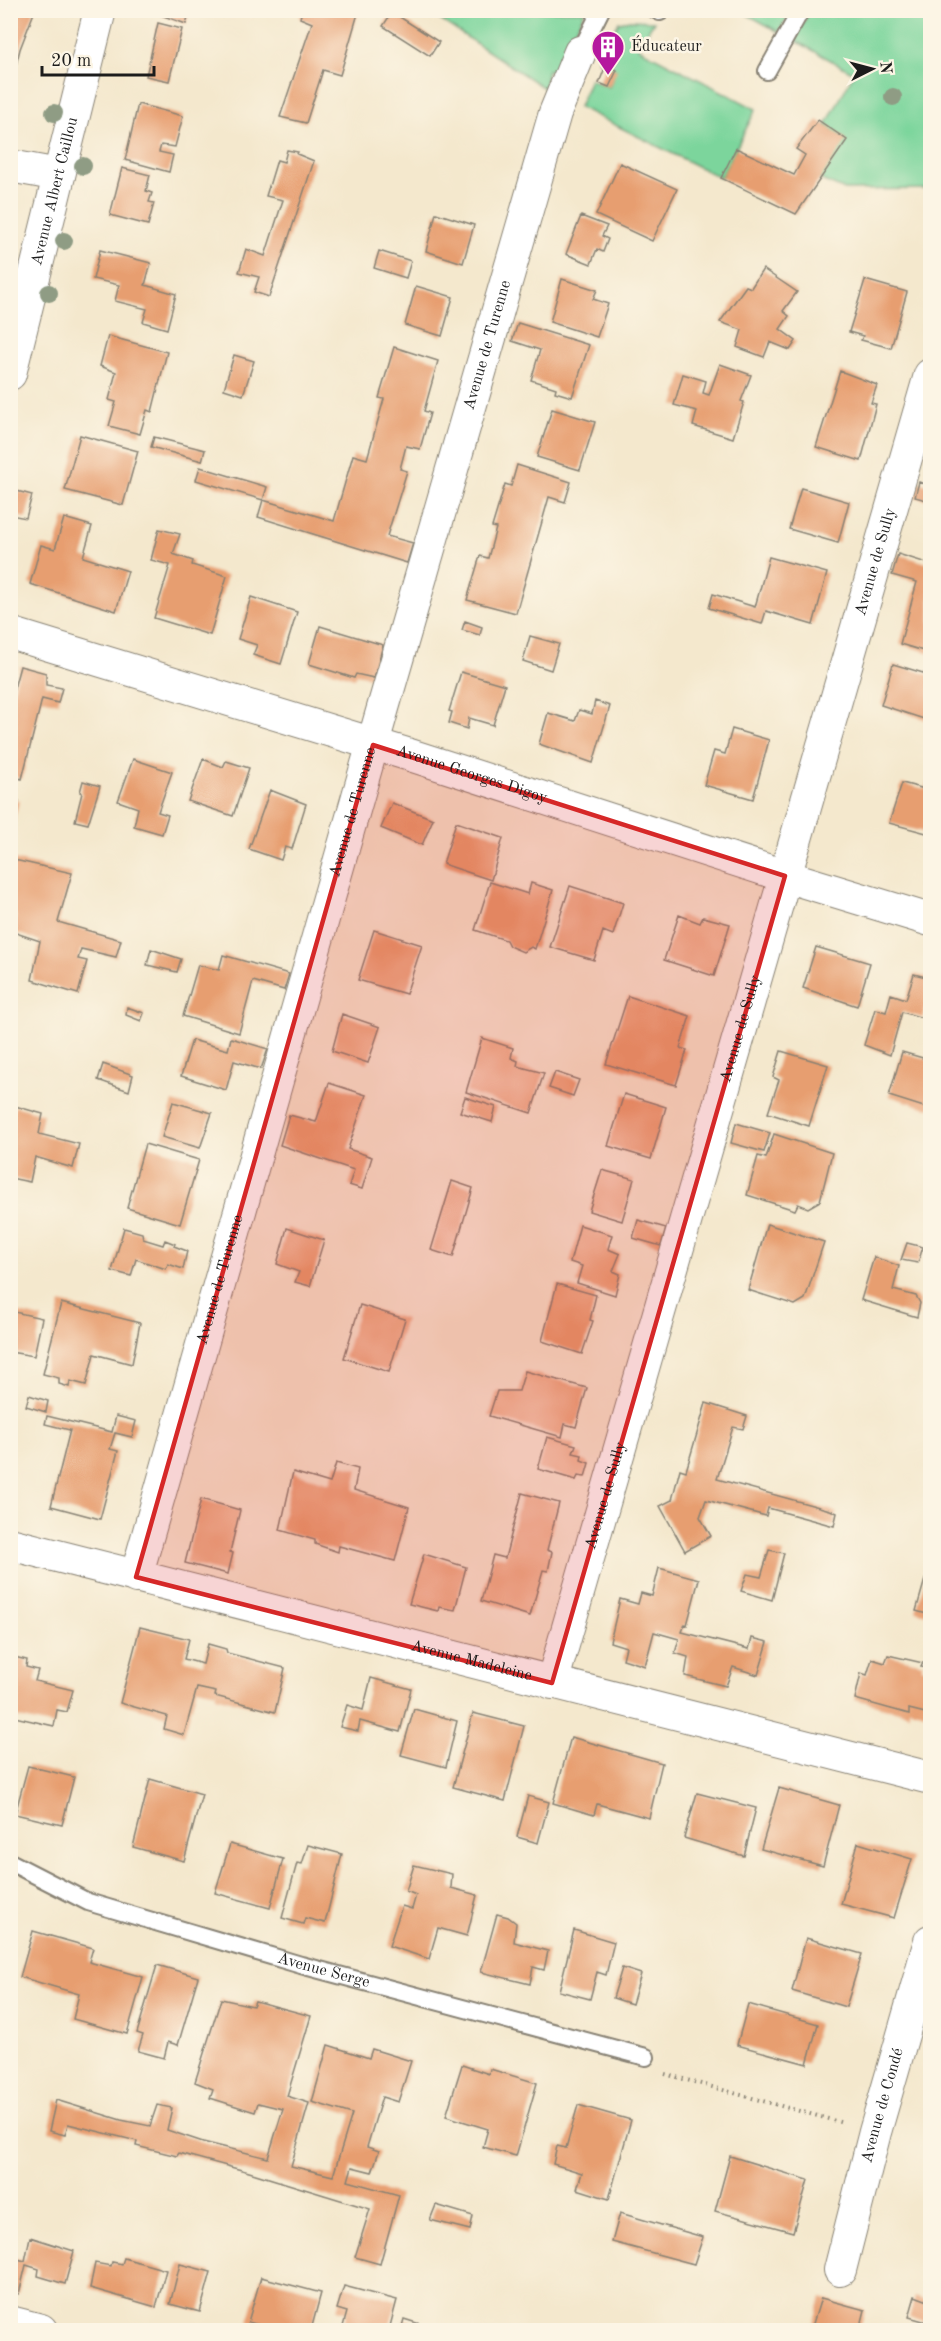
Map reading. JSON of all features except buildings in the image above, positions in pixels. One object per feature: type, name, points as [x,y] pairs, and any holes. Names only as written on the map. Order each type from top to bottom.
[{"type":"street","name":"Avenue Albert Caillou","points":[[10,374],[100,10]]},
{"type":"street","name":"Avenue de Turenne","points":[[136,1577],[555,113],[580,52]]},
{"type":"street","points":[[10,166],[59,175]]},
{"type":"street","name":"Avenue de Sully","points":[[552,1683],[930,375]]},
{"type":"street","name":"Avenue Georges Digoy","points":[[10,633],[930,920]]},
{"type":"street","name":"Avenue Madeleine","points":[[10,1544],[930,1778]]},
{"type":"street","name":"Avenue de Condé","points":[[840,2270],[875,2132],[930,1941]]},
{"type":"street","points":[[10,2322],[41,2331]]},
{"type":"lane","points":[[580,52],[601,10]]},
{"type":"lane","points":[[767,71],[801,10]]},
{"type":"lane","name":"Avenue Serge","points":[[10,1862],[88,1902],[301,1965],[646,2057]]},
{"type":"path","points":[[646,2057],[658,2072],[875,2132]]},
{"type":"highlighted area","points":[[373,745],[785,876],[552,1683],[136,1577]]},
{"type":"green space","points":[[427,11],[585,11],[555,72],[548,70],[544,88]]},
{"type":"green space","points":[[741,11],[791,11],[779,32]]},
{"type":"green space","points":[[810,11],[930,11],[930,189],[845,190],[819,179],[846,140],[826,125],[854,73],[794,40]]},
{"type":"green space","points":[[654,21],[638,48],[756,109],[721,178],[579,107],[590,79],[609,87],[616,70],[598,61],[619,22]]},
{"type":"place","name":"Éducateur","points":[[608,76]]}]
